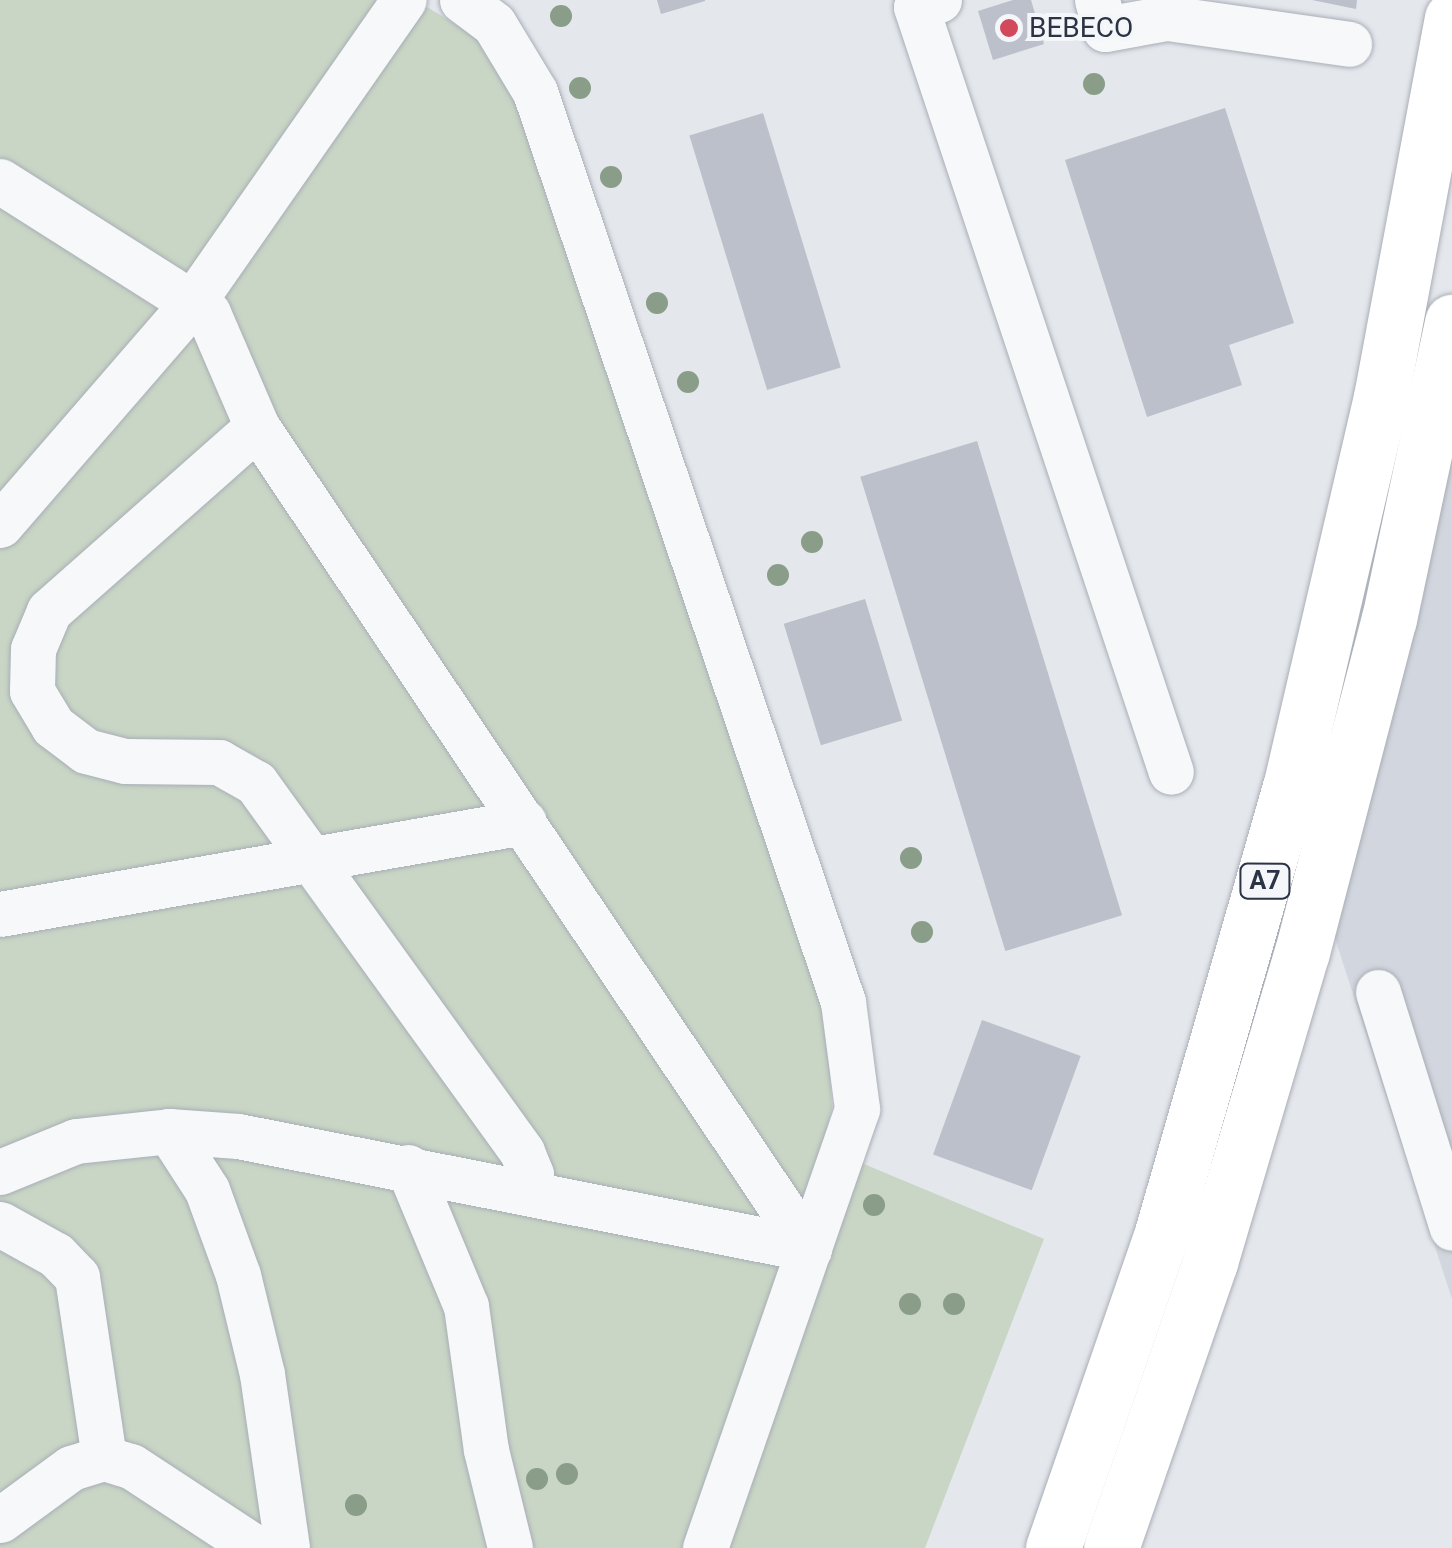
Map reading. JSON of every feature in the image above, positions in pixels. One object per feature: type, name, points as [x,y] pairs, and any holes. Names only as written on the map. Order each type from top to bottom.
[{"type":"highway","name":"A7","points":[[1053,1548],[1162,1233],[1290,788],[1381,397],[1452,19]]},
{"type":"highway","name":"A7","points":[[1111,1548],[1210,1262],[1302,952],[1389,619],[1452,322]]},
{"type":"street","points":[[0,525],[193,302],[404,0]]},
{"type":"street","points":[[462,0],[494,24],[535,92],[844,1002],[857,1109],[705,1548]]},
{"type":"street","points":[[939,0],[916,7],[1171,772]]},
{"type":"street","points":[[1097,0],[1105,28],[1167,18],[1349,44]]},
{"type":"street","points":[[0,181],[208,314],[257,427],[809,1248]]},
{"type":"street","points":[[257,427],[50,612],[33,649],[32,691],[53,726],[86,751],[125,760],[219,762],[256,783],[522,1152],[532,1174],[529,1191]]},
{"type":"street","points":[[0,914],[524,822]]},
{"type":"street","points":[[1378,992],[1452,1228]]},
{"type":"street","points":[[0,1172],[76,1141],[169,1130],[238,1136],[809,1248]]},
{"type":"street","points":[[169,1130],[207,1190],[238,1274],[262,1374],[287,1548]]},
{"type":"street","points":[[408,1167],[466,1306],[486,1450],[510,1548]]},
{"type":"street","points":[[0,1224],[56,1255],[76,1278],[104,1458]]},
{"type":"street","points":[[0,1520],[71,1468],[104,1458],[131,1466],[256,1548]]},
{"type":"shaded area","points":[[1452,440],[1452,1299],[1331,926]]},
{"type":"green space","points":[[0,0],[415,0],[474,35],[521,99],[826,1009],[832,1108],[823,1147],[1044,1239],[925,1548],[0,1548]]},
{"type":"building","points":[[657,0],[705,0],[705,1],[661,14]]},
{"type":"building","points":[[1013,0],[1031,0],[1044,44],[993,60],[978,11]]},
{"type":"building","points":[[1312,0],[1357,0],[1356,9]]},
{"type":"building","points":[[1225,108],[1294,323],[1229,345],[1242,385],[1147,417],[1065,160]]},
{"type":"building","points":[[763,113],[841,367],[767,390],[689,136]]},
{"type":"building","points":[[977,441],[1122,915],[1005,951],[860,477]]},
{"type":"building","points":[[865,599],[902,720],[821,745],[784,624]]},
{"type":"building","points":[[982,1020],[1081,1056],[1032,1190],[933,1154]]},
{"type":"place","name":"BEBECO","points":[[1009,28]]}]
